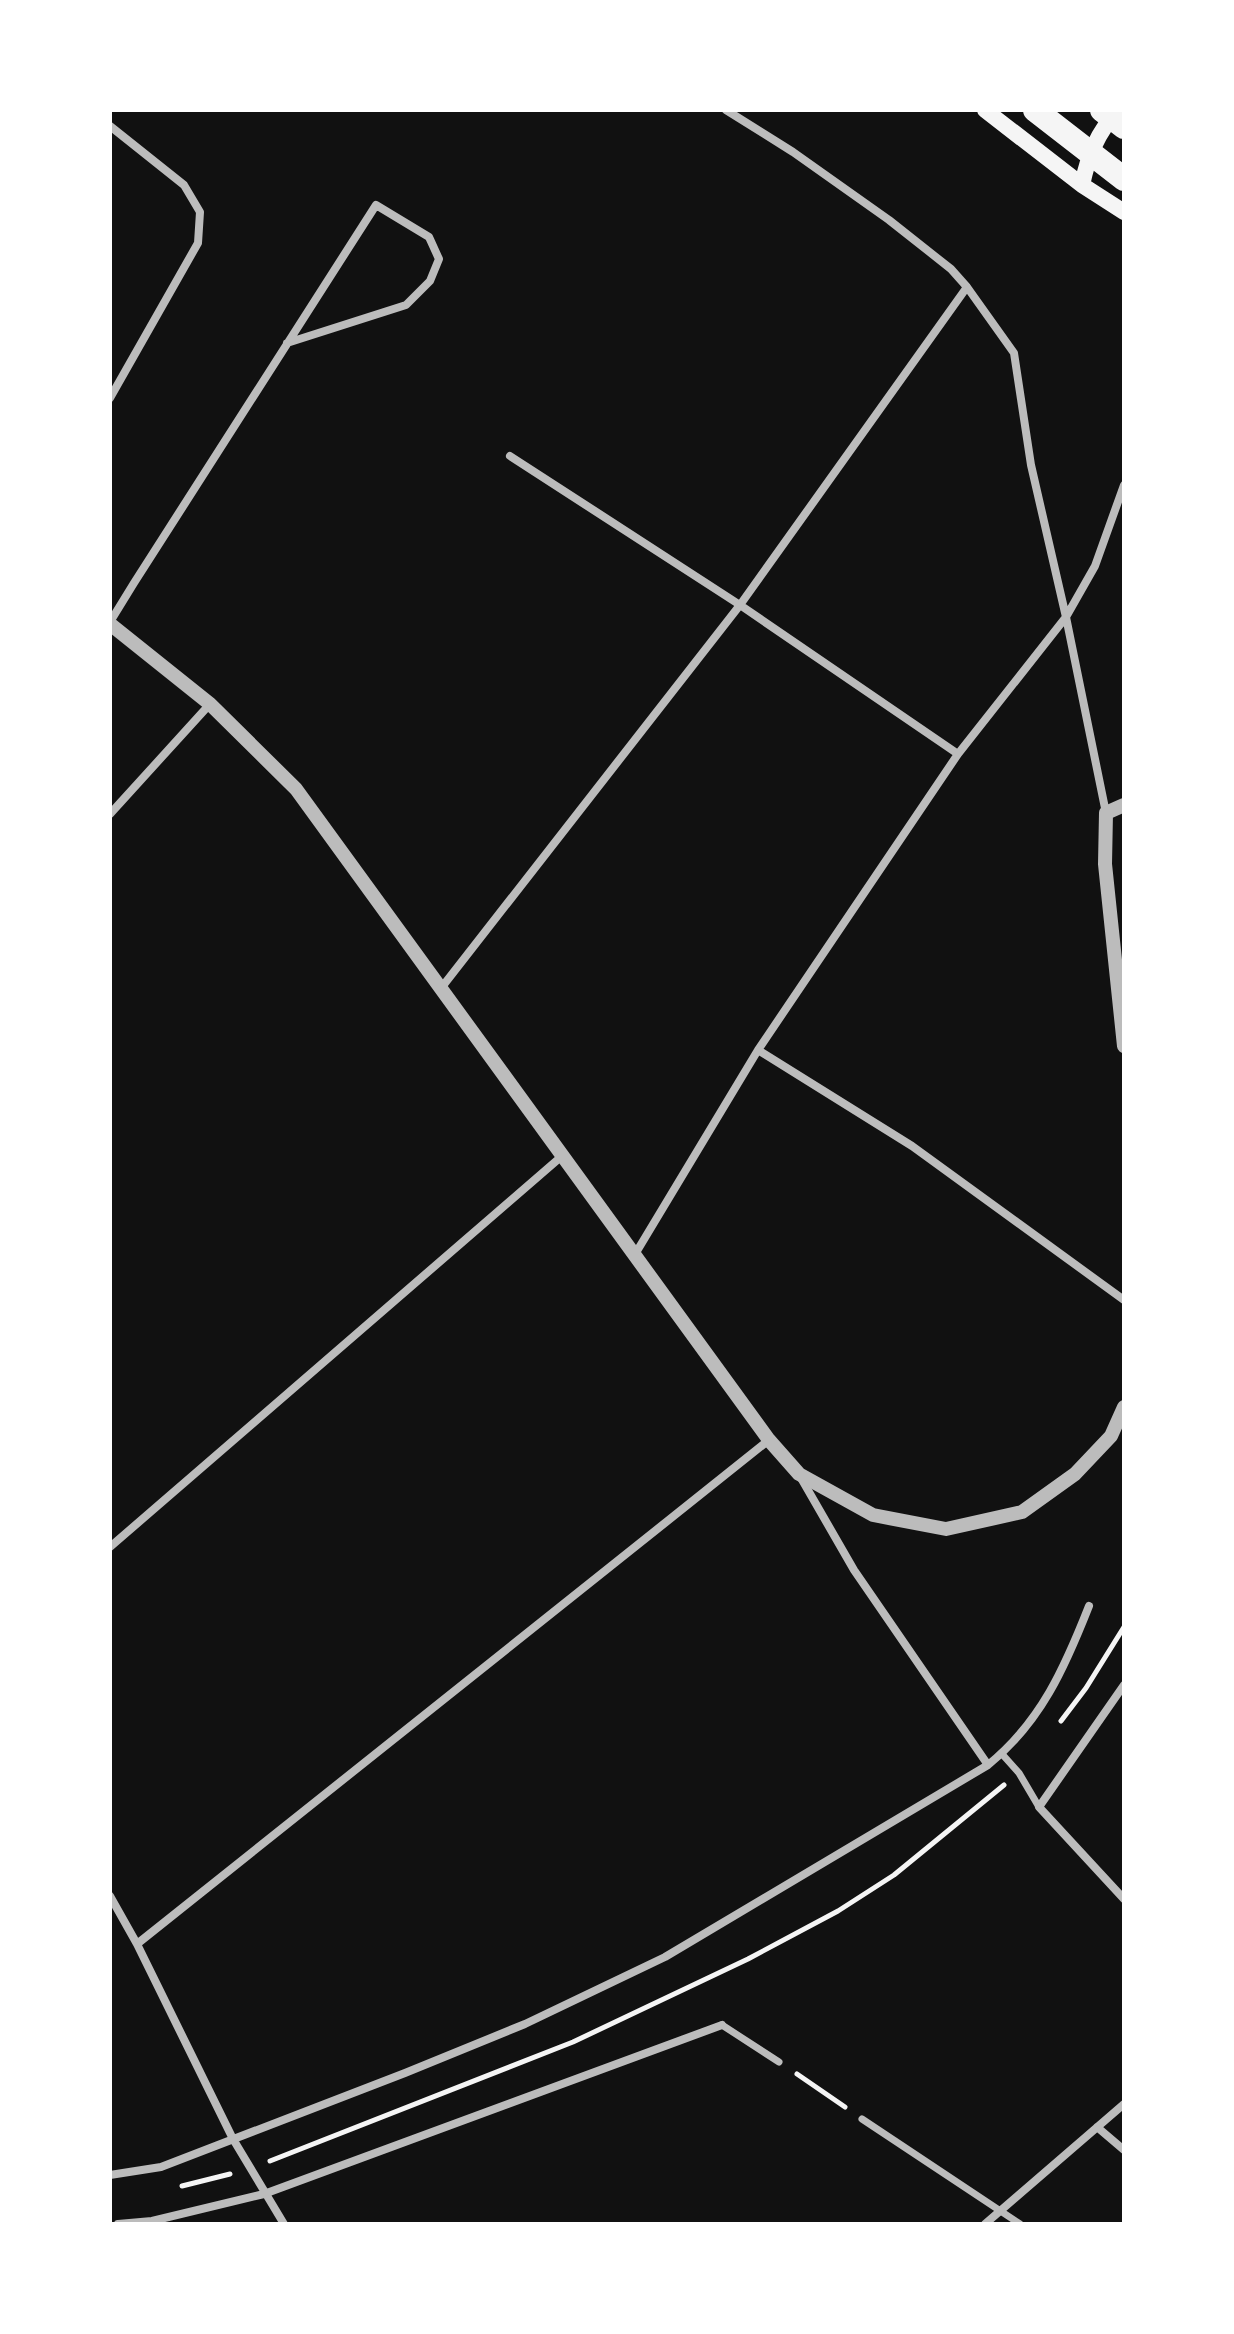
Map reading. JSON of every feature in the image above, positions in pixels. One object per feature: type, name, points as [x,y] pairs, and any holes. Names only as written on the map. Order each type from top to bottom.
[{"type":"highway","points":[[1035,110],[1124,179]]},
{"type":"highway","points":[[1102,110],[1124,127]]},
{"type":"main road","points":[[985,110],[1082,185],[1124,212]]},
{"type":"main road","points":[[1082,185],[1096,139],[1119,110]]},
{"type":"street","points":[[726,110],[793,152],[889,220],[951,269],[1014,353],[1031,465],[1106,813],[1105,864],[1124,1046]]},
{"type":"street","points":[[110,126],[184,185],[200,212],[198,243],[110,398]]},
{"type":"street","points":[[287,343],[406,305],[430,281],[439,259],[429,237],[376,205],[287,343],[110,623],[210,704],[296,789],[769,1440],[799,1474],[854,1570],[988,1765]]},
{"type":"street","points":[[442,987],[740,605],[967,287]]},
{"type":"street","points":[[510,456],[740,605],[958,754]]},
{"type":"street","points":[[634,1256],[758,1050],[958,754],[1066,617],[1095,566],[1124,485]]},
{"type":"street","points":[[110,814],[210,704]]},
{"type":"street","points":[[1106,813],[1124,805]]},
{"type":"street","points":[[758,1050],[912,1146],[1124,1300]]},
{"type":"street","points":[[110,1547],[562,1156]]},
{"type":"street","points":[[799,1474],[873,1515],[946,1529],[1022,1512],[1075,1474],[1111,1436],[1124,1407]]},
{"type":"street","points":[[137,1944],[769,1440]]},
{"type":"street","points":[[110,2175],[161,2167],[525,2024],[665,1957],[805,1876],[1002,1754],[1027,1726],[1063,1670],[1089,1606]]},
{"type":"street","points":[[1039,1807],[1124,1685]]},
{"type":"street","points":[[1002,1754],[1019,1773],[1039,1807],[1124,1899]]},
{"type":"street","points":[[110,1896],[137,1944],[233,2139],[284,2224]]},
{"type":"street","points":[[118,2224],[152,2221],[264,2194],[722,2025],[779,2062]]},
{"type":"street","points":[[985,2224],[1124,2104]]},
{"type":"street","points":[[862,2119],[1020,2224]]},
{"type":"street","points":[[1097,2127],[1124,2150]]},
{"type":"path","points":[[779,2062],[862,2119]]}]
